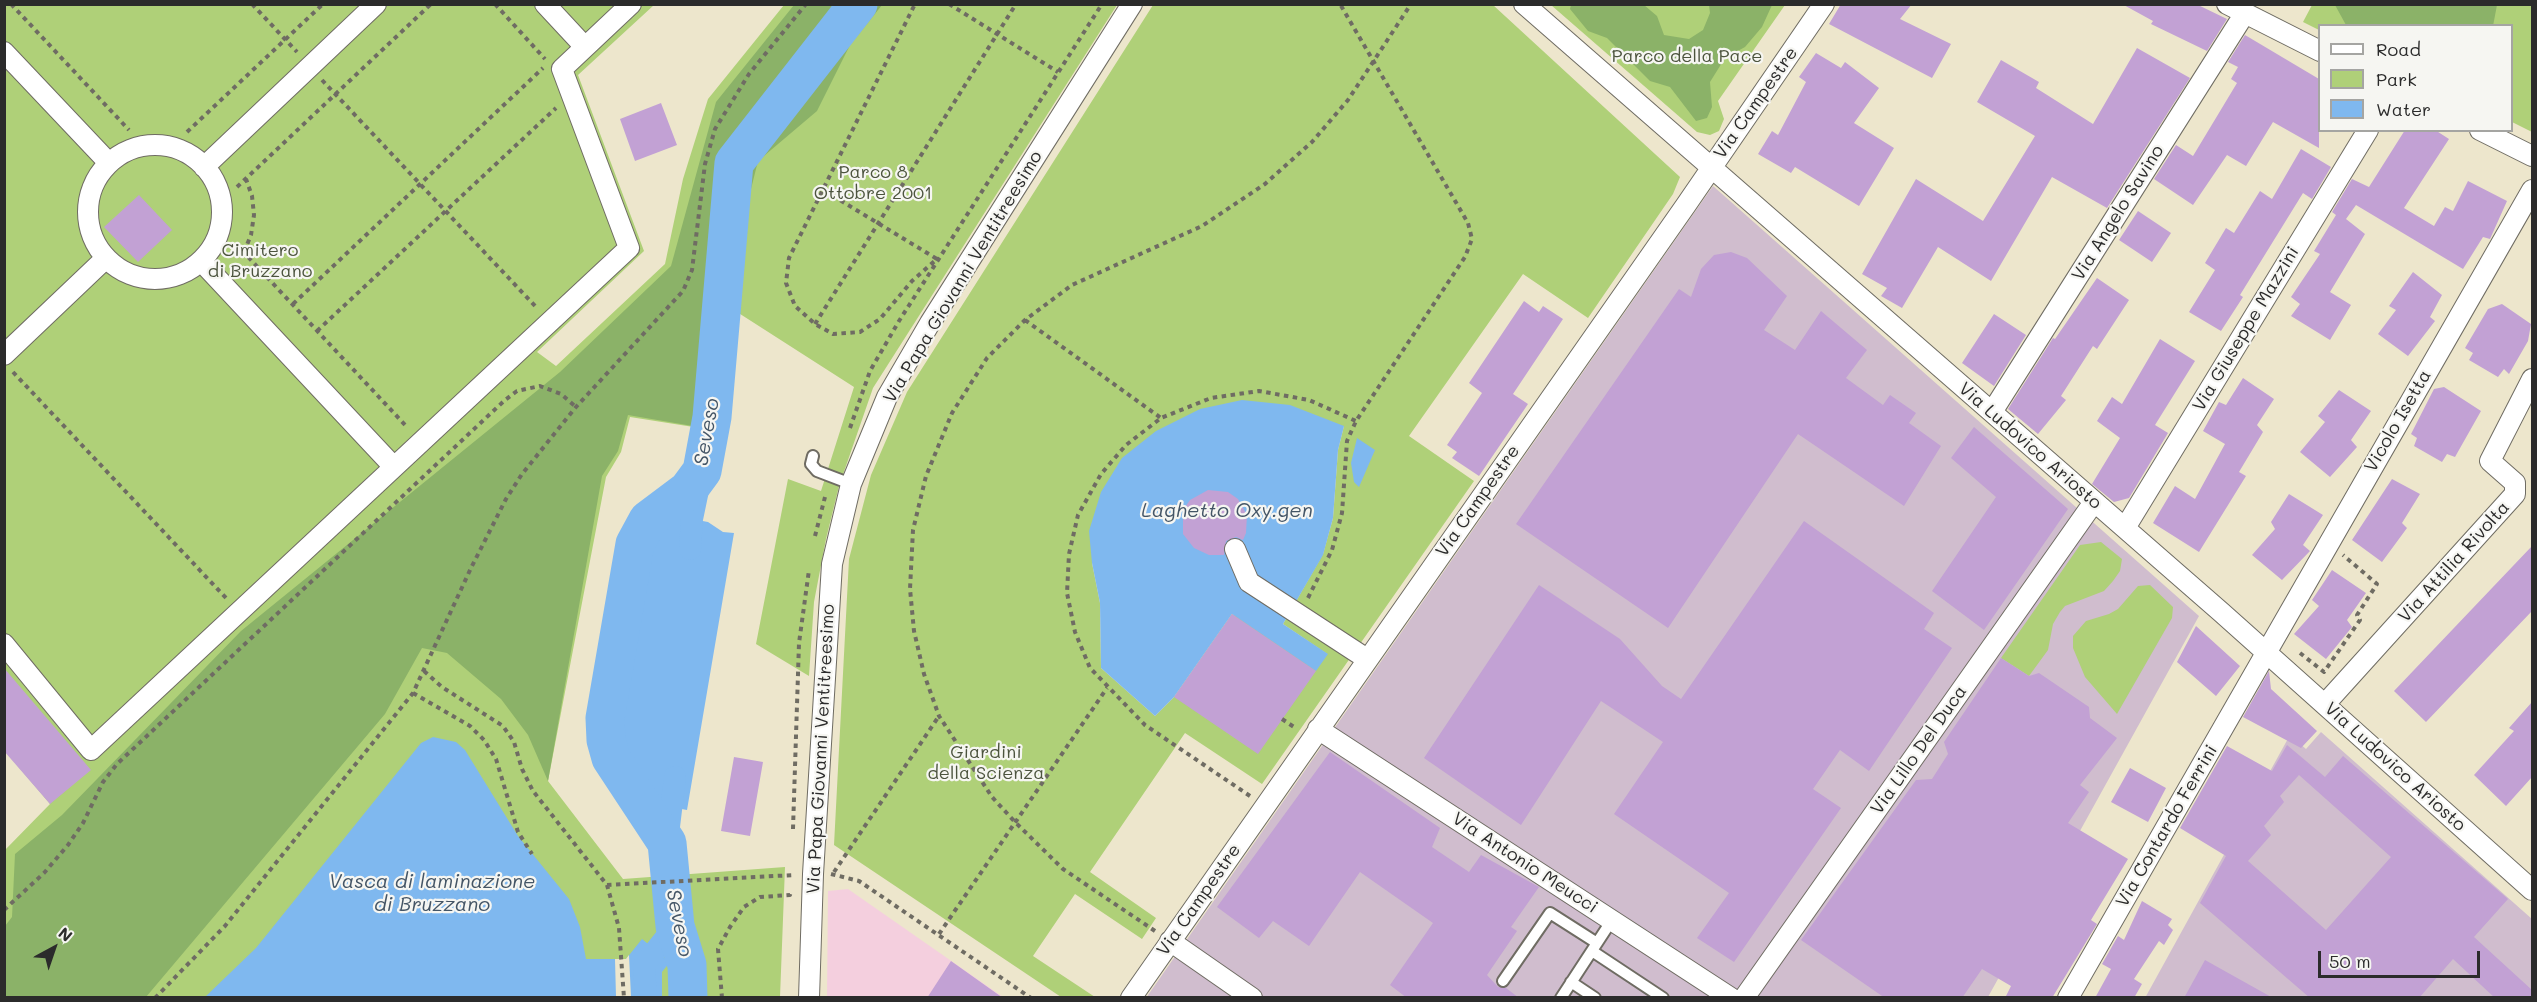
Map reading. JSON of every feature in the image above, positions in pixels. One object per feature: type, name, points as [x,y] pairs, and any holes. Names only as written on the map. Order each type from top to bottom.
[{"type":"street","points":[[204,167],[376,4]]},
{"type":"street","points":[[545,4],[585,47]]},
{"type":"street","points":[[4,644],[91,750],[548,321],[629,248],[562,69],[631,4]]},
{"type":"street","name":"Via Papa Giovanni Ventitreesimo","points":[[809,998],[813,874],[832,564],[851,484],[887,398],[930,323],[1132,4]]},
{"type":"street","name":"Via Ludovico Ariosto","points":[[1524,4],[2125,528],[2532,890]]},
{"type":"street","name":"Via Campestre","points":[[1131,998],[1824,4]]},
{"type":"street","points":[[2227,4],[2251,12],[2318,50]]},
{"type":"street","name":"Via Angelo Savino","points":[[1992,412],[2251,12]]},
{"type":"street","points":[[4,52],[109,163]]},
{"type":"street","name":"Via Giuseppe Mazzini","points":[[2125,528],[2367,132]]},
{"type":"street","points":[[2484,132],[2532,156]]},
{"type":"street","points":[[165,146],[192,157],[204,167],[213,179],[222,207],[217,237],[201,261],[175,276],[145,278],[131,275],[106,258],[91,232],[88,203],[99,174],[109,163],[135,148],[165,146]]},
{"type":"street","name":"Vicolo Isetta","points":[[2267,654],[2328,541],[2532,190]]},
{"type":"street","points":[[4,355],[106,258]]},
{"type":"street","points":[[201,261],[393,466]]},
{"type":"street","name":"Via Attilia Rivolta","points":[[2325,704],[2516,494],[2515,483],[2490,460],[2532,379]]},
{"type":"street","name":"Via Lillo Del Duca","points":[[1744,998],[2094,502]]},
{"type":"street","points":[[1235,549],[1250,582],[1367,659]]},
{"type":"street","name":"Via Contardo Ferrini","points":[[2068,998],[2267,654]]},
{"type":"street","name":"Via Antonio Meucci","points":[[1318,729],[1731,998]]},
{"type":"street","points":[[1170,941],[1252,998]]},
{"type":"lane","points":[[813,456],[811,464],[817,471],[851,484]]},
{"type":"lane","points":[[1503,981],[1550,913],[1663,998]]},
{"type":"lane","points":[[1561,998],[1612,920]]},
{"type":"lane","points":[[1571,982],[1595,998]]},
{"type":"path","points":[[11,4],[129,130]]},
{"type":"path","points":[[252,4],[548,321]]},
{"type":"path","points":[[187,132],[323,4]]},
{"type":"path","points":[[237,187],[431,4]]},
{"type":"path","points":[[293,304],[549,63],[495,4]]},
{"type":"path","points":[[155,998],[232,918],[413,693],[506,499],[540,449],[683,291],[692,270],[705,164],[715,129],[749,74],[806,4]]},
{"type":"path","points":[[825,191],[937,259],[912,281],[880,319],[860,332],[833,334],[815,324],[795,306],[786,283],[789,258],[825,191],[915,4]]},
{"type":"path","points":[[950,4],[1058,72]]},
{"type":"path","points":[[815,324],[1016,4]]},
{"type":"path","points":[[1295,612],[1332,550],[1342,513],[1347,441],[1356,421],[1465,257],[1472,239],[1468,223],[1340,4]]},
{"type":"path","points":[[1170,941],[1063,869],[1015,822],[987,789],[939,716],[924,674],[914,631],[910,589],[913,530],[926,476],[952,413],[987,358],[1025,320],[1072,285],[1202,226],[1265,184],[1312,142],[1348,100],[1411,4]]},
{"type":"path","points":[[317,331],[571,94]]},
{"type":"path","points":[[244,252],[251,235],[254,215],[252,196],[246,179]]},
{"type":"path","points":[[236,244],[420,441]]},
{"type":"path","points":[[1025,320],[1161,417]]},
{"type":"path","points":[[4,363],[239,611]]},
{"type":"path","points":[[4,910],[44,873],[68,845],[83,823],[103,782],[117,764],[505,400],[517,391],[540,386],[561,394],[576,407]]},
{"type":"path","points":[[1265,805],[1175,747],[1146,725],[1107,688],[1090,668],[1075,632],[1067,593],[1069,554],[1078,515],[1101,474],[1126,445],[1161,417],[1211,398],[1259,391],[1309,400],[1356,421]]},
{"type":"path","points":[[2277,633],[2324,672],[2360,620],[2357,615],[2377,584],[2328,541]]},
{"type":"path","points":[[424,671],[442,687],[502,726],[514,742],[522,769],[533,791],[607,885],[620,928],[624,998]]},
{"type":"path","points":[[939,934],[1107,688]]},
{"type":"path","points":[[413,693],[470,726],[484,740],[496,759],[518,832],[532,854]]},
{"type":"path","points":[[833,874],[939,716]]},
{"type":"path","points":[[607,885],[833,874],[859,881],[1031,998]]},
{"type":"path","points":[[722,998],[718,950],[730,927],[744,907],[760,897],[790,895]]},
{"type":"shaded area","points":[[1713,186],[2199,616],[1988,997],[1146,998]]},
{"type":"shaded area","points":[[2321,732],[2532,919],[2532,997],[2145,998],[2290,735],[2306,749]]},
{"type":"shaded area","points":[[848,889],[1003,997],[827,998],[828,891]]},
{"type":"green space","points":[[5,5],[654,5],[578,75],[644,251],[537,352],[556,366],[665,264],[683,179],[708,99],[784,5],[1117,5],[873,388],[839,486],[826,539],[814,602],[809,676],[756,644],[788,479],[821,491],[854,387],[737,312],[719,431],[630,417],[621,452],[606,477],[548,781],[623,879],[785,867],[780,997],[5,998],[5,850],[50,804],[5,751]]},
{"type":"green space","points":[[794,5],[882,5],[850,45],[817,111],[758,161],[749,197],[739,307],[722,431],[628,415],[618,451],[602,476],[548,781],[528,735],[501,699],[447,653],[422,648],[385,714],[146,997],[5,997],[5,926],[12,917],[15,854],[62,815],[241,631],[560,372],[671,266],[716,102]]},
{"type":"green space","name":"Giardini della Scienza","points":[[1153,5],[1493,5],[1680,177],[1673,194],[1588,318],[1523,274],[1409,436],[1474,481],[1262,784],[1185,733],[1090,872],[1156,918],[1142,939],[1075,894],[1033,956],[1095,997],[1061,997],[834,845],[849,559],[871,475],[907,392]],"holes":[[[1344,426],[1338,450],[1333,518],[1323,554],[1283,624],[1327,654],[1232,614],[1174,697],[1155,716],[1101,668],[1100,603],[1092,563]]]},
{"type":"green space","name":"Parco della Pace","points":[[1551,5],[1785,5],[1718,101],[1724,119],[1719,131],[1710,135],[1697,132]]},
{"type":"green space","name":"Parco della Pace","points":[[1571,5],[1644,5],[1657,16],[1664,35],[1689,39],[1703,30],[1710,13],[1709,5],[1772,5],[1762,27],[1745,47],[1725,58],[1710,82],[1712,107],[1707,118],[1696,121],[1670,87],[1650,81],[1607,38],[1588,31],[1570,9]]},
{"type":"green space","points":[[2312,5],[2532,5],[2532,132],[2513,122],[2513,24],[2318,24],[2318,30],[2303,22]]},
{"type":"green space","points":[[2335,5],[2497,5],[2493,24],[2345,24]]},
{"type":"green space","points":[[2101,542],[2122,559],[2120,571],[2113,581],[2104,591],[2065,606],[2053,624],[2048,650],[2029,676],[2001,658],[2080,545]]},
{"type":"green space","points":[[2150,585],[2173,607],[2172,618],[2117,714],[2085,677],[2073,648],[2073,636],[2086,621],[2118,609],[2138,586]]},
{"type":"water","name":"Laghetto Oxy.gen","points":[[1242,400],[1290,405],[1344,426],[1338,450],[1333,518],[1323,555],[1283,624],[1328,654],[1316,671],[1232,614],[1174,697],[1155,716],[1101,668],[1100,603],[1092,563],[1089,531],[1101,492],[1122,458],[1156,431],[1200,409]]},
{"type":"water","points":[[1357,438],[1375,450],[1359,487],[1354,482],[1351,463]]},
{"type":"water","points":[[676,516],[708,522],[723,532],[734,533],[687,810],[660,805],[627,760],[619,739],[618,729],[650,545],[667,521]]},
{"type":"water","name":"Vasca di laminazione di Bruzzano","points":[[433,737],[456,742],[465,750],[518,836],[569,899],[580,927],[586,959],[626,959],[642,939],[670,962],[662,972],[662,997],[204,998],[256,948],[421,743]]},
{"type":"pier","points":[[629,955],[631,997],[616,997],[615,959],[626,959]]},
{"type":"building","points":[[1841,4],[1912,4],[1900,19],[1951,44],[1932,78],[1829,24]]},
{"type":"building","points":[[2122,4],[2196,4],[2227,19],[2207,51],[2151,24],[2153,21]]},
{"type":"building","points":[[2245,35],[2318,78],[2319,148],[2273,122],[2246,166],[2227,155],[2193,205],[2154,179],[2176,145],[2193,156],[2237,83],[2231,79],[2238,67],[2228,62]]},
{"type":"building","points":[[2137,48],[2190,78],[2107,208],[2052,177],[1991,281],[1938,247],[1902,308],[1881,296],[1887,288],[1862,274],[1916,179],[1983,221],[2035,136],[1977,102],[2001,60],[2039,82],[2036,88],[2093,124]]},
{"type":"building","points":[[1816,53],[1841,68],[1845,62],[1879,88],[1854,123],[1894,148],[1859,206],[1795,167],[1791,173],[1758,154],[1772,131],[1778,135],[1806,82],[1799,77]]},
{"type":"building","points":[[661,103],[677,145],[635,161],[620,119]]},
{"type":"building","points":[[2404,132],[2438,132],[2449,139],[2404,208],[2434,226],[2445,207],[2453,211],[2468,181],[2507,201],[2490,239],[2483,237],[2463,269],[2356,205],[2346,219],[2365,234],[2330,292],[2351,305],[2330,340],[2291,316],[2300,304],[2291,297],[2320,254],[2314,251],[2336,215],[2332,212],[2352,179],[2369,187]]},
{"type":"building","points":[[2301,149],[2331,167],[2312,199],[2303,193],[2240,295],[2243,297],[2221,331],[2189,312],[2215,270],[2205,263],[2226,228],[2234,233],[2260,191],[2272,199]]},
{"type":"building","points":[[139,195],[172,230],[138,262],[104,227]]},
{"type":"building","points":[[2138,211],[2171,233],[2152,262],[2119,240]]},
{"type":"building","points":[[1731,252],[1747,258],[1787,296],[1764,330],[1795,350],[1821,311],[1867,350],[1846,378],[1883,405],[1890,395],[1916,413],[1909,423],[1941,446],[1904,506],[1798,434],[1668,628],[1516,524],[1679,289],[1691,297],[1701,269],[1714,255]]},
{"type":"building","points":[[2413,272],[2442,295],[2430,317],[2435,321],[2408,356],[2378,334],[2396,310],[2389,306]]},
{"type":"building","points":[[2097,278],[2129,300],[2097,349],[2093,346],[2061,396],[2066,400],[2038,434],[2008,409],[2053,338],[2055,339]]},
{"type":"building","points":[[1524,301],[1539,312],[1543,306],[1563,319],[1513,394],[1528,404],[1479,476],[1452,458],[1457,452],[1447,445],[1482,393],[1469,383]]},
{"type":"building","points":[[2502,304],[2531,324],[2528,341],[2509,374],[2504,369],[2498,377],[2469,360],[2473,353],[2465,348],[2488,309]]},
{"type":"building","points":[[1994,314],[2026,335],[1994,386],[1962,363]]},
{"type":"building","points":[[2160,339],[2195,361],[2155,425],[2168,433],[2129,498],[2114,502],[2092,484],[2120,438],[2097,421],[2112,397],[2122,404]]},
{"type":"building","points":[[2243,378],[2274,399],[2257,425],[2263,432],[2239,472],[2246,476],[2199,552],[2153,523],[2175,486],[2195,499],[2225,444],[2203,431],[2219,402],[2226,405]]},
{"type":"building","points":[[2444,387],[2481,411],[2455,457],[2447,454],[2442,462],[2414,446],[2417,438],[2411,434],[2434,389]]},
{"type":"building","points":[[2339,390],[2371,411],[2351,440],[2357,447],[2330,477],[2300,452],[2325,422],[2318,416]]},
{"type":"building","points":[[1974,427],[2068,509],[1984,630],[1932,591],[1996,497],[1951,458]]},
{"type":"building","points":[[2392,479],[2420,494],[2402,523],[2407,528],[2382,562],[2352,540]]},
{"type":"building","points":[[1208,490],[1228,492],[1238,499],[1247,515],[1246,533],[1243,540],[1236,537],[1226,541],[1224,555],[1209,555],[1194,548],[1183,534],[1183,510],[1190,500]]},
{"type":"building","points":[[2289,494],[2323,515],[2303,545],[2310,551],[2282,580],[2252,555],[2275,529],[2271,522]]},
{"type":"building","points":[[1804,521],[1934,613],[1924,629],[1952,648],[1869,771],[1840,750],[1813,789],[1841,808],[1734,962],[1697,938],[1729,893],[1614,814],[1663,742],[1601,701],[1521,825],[1424,758],[1539,585],[1620,639],[1662,686],[1681,699]]},
{"type":"building","points":[[2532,546],[2532,611],[2426,722],[2394,691]]},
{"type":"building","points":[[2332,570],[2366,593],[2347,620],[2352,627],[2326,659],[2294,634],[2319,606],[2312,600]]},
{"type":"building","points":[[1232,614],[1316,671],[1258,754],[1174,697]]},
{"type":"building","points":[[2196,626],[2240,666],[2216,696],[2177,662]]},
{"type":"building","points":[[2001,658],[2029,676],[2039,673],[2089,707],[2090,718],[2117,738],[2080,785],[2089,792],[2068,823],[2128,859],[2091,920],[2097,924],[2052,998],[2005,998],[2011,986],[1982,969],[1962,998],[1885,998],[1801,940],[1916,780],[1932,779],[1948,754],[1944,742]]},
{"type":"building","points":[[4,668],[91,770],[50,804],[4,751]]},
{"type":"building","points":[[2269,671],[2271,689],[2317,731],[2301,748],[2243,717]]},
{"type":"building","points":[[2532,702],[2532,777],[2506,806],[2474,775],[2514,731],[2509,728]]},
{"type":"building","points":[[2287,745],[2325,777],[2343,756],[2508,899],[2474,937],[2532,990],[2532,998],[2495,998],[2453,959],[2419,998],[2310,998],[2200,903],[2226,856],[2180,828],[2227,746],[2272,771]],"holes":[[[2299,775],[2391,857],[2326,930],[2248,861],[2271,835],[2264,826],[2284,802],[2280,796]]]},
{"type":"building","points":[[1330,752],[1440,828],[1432,847],[1469,872],[1481,855],[1539,887],[1511,927],[1517,931],[1487,975],[1498,987],[1506,988],[1519,998],[1407,998],[1390,985],[1433,923],[1360,872],[1309,946],[1273,921],[1259,938],[1217,907]]},
{"type":"building","points":[[734,757],[763,762],[750,836],[721,831]]},
{"type":"building","points":[[2130,768],[2166,788],[2148,822],[2111,802]]},
{"type":"building","points":[[2142,901],[2172,919],[2168,925],[2173,930],[2164,945],[2159,941],[2134,979],[2142,984],[2134,998],[2095,998],[2111,969],[2102,964],[2118,936],[2124,940]]},
{"type":"building","points":[[2205,960],[2273,998],[2184,998]]},
{"type":"building","points":[[951,961],[1003,998],[927,998]]},
{"type":"waterway","name":"Seveso","points":[[688,998],[687,965],[675,926],[667,843],[611,758],[606,740],[605,718],[635,544],[648,520],[688,490],[702,471],[712,417],[734,163],[858,4]]},
{"type":"waterway","points":[[690,549],[692,519],[702,471]]},
{"type":"waterway","points":[[667,843],[675,777]]},
{"type":"waterway","points":[[646,998],[644,965],[675,926]]},
{"type":"park label","name":"Parco 8 Ottobre 2001","points":[[873,182]]},
{"type":"park label","name":"Cimitero di Bruzzano","points":[[260,260]]}]
